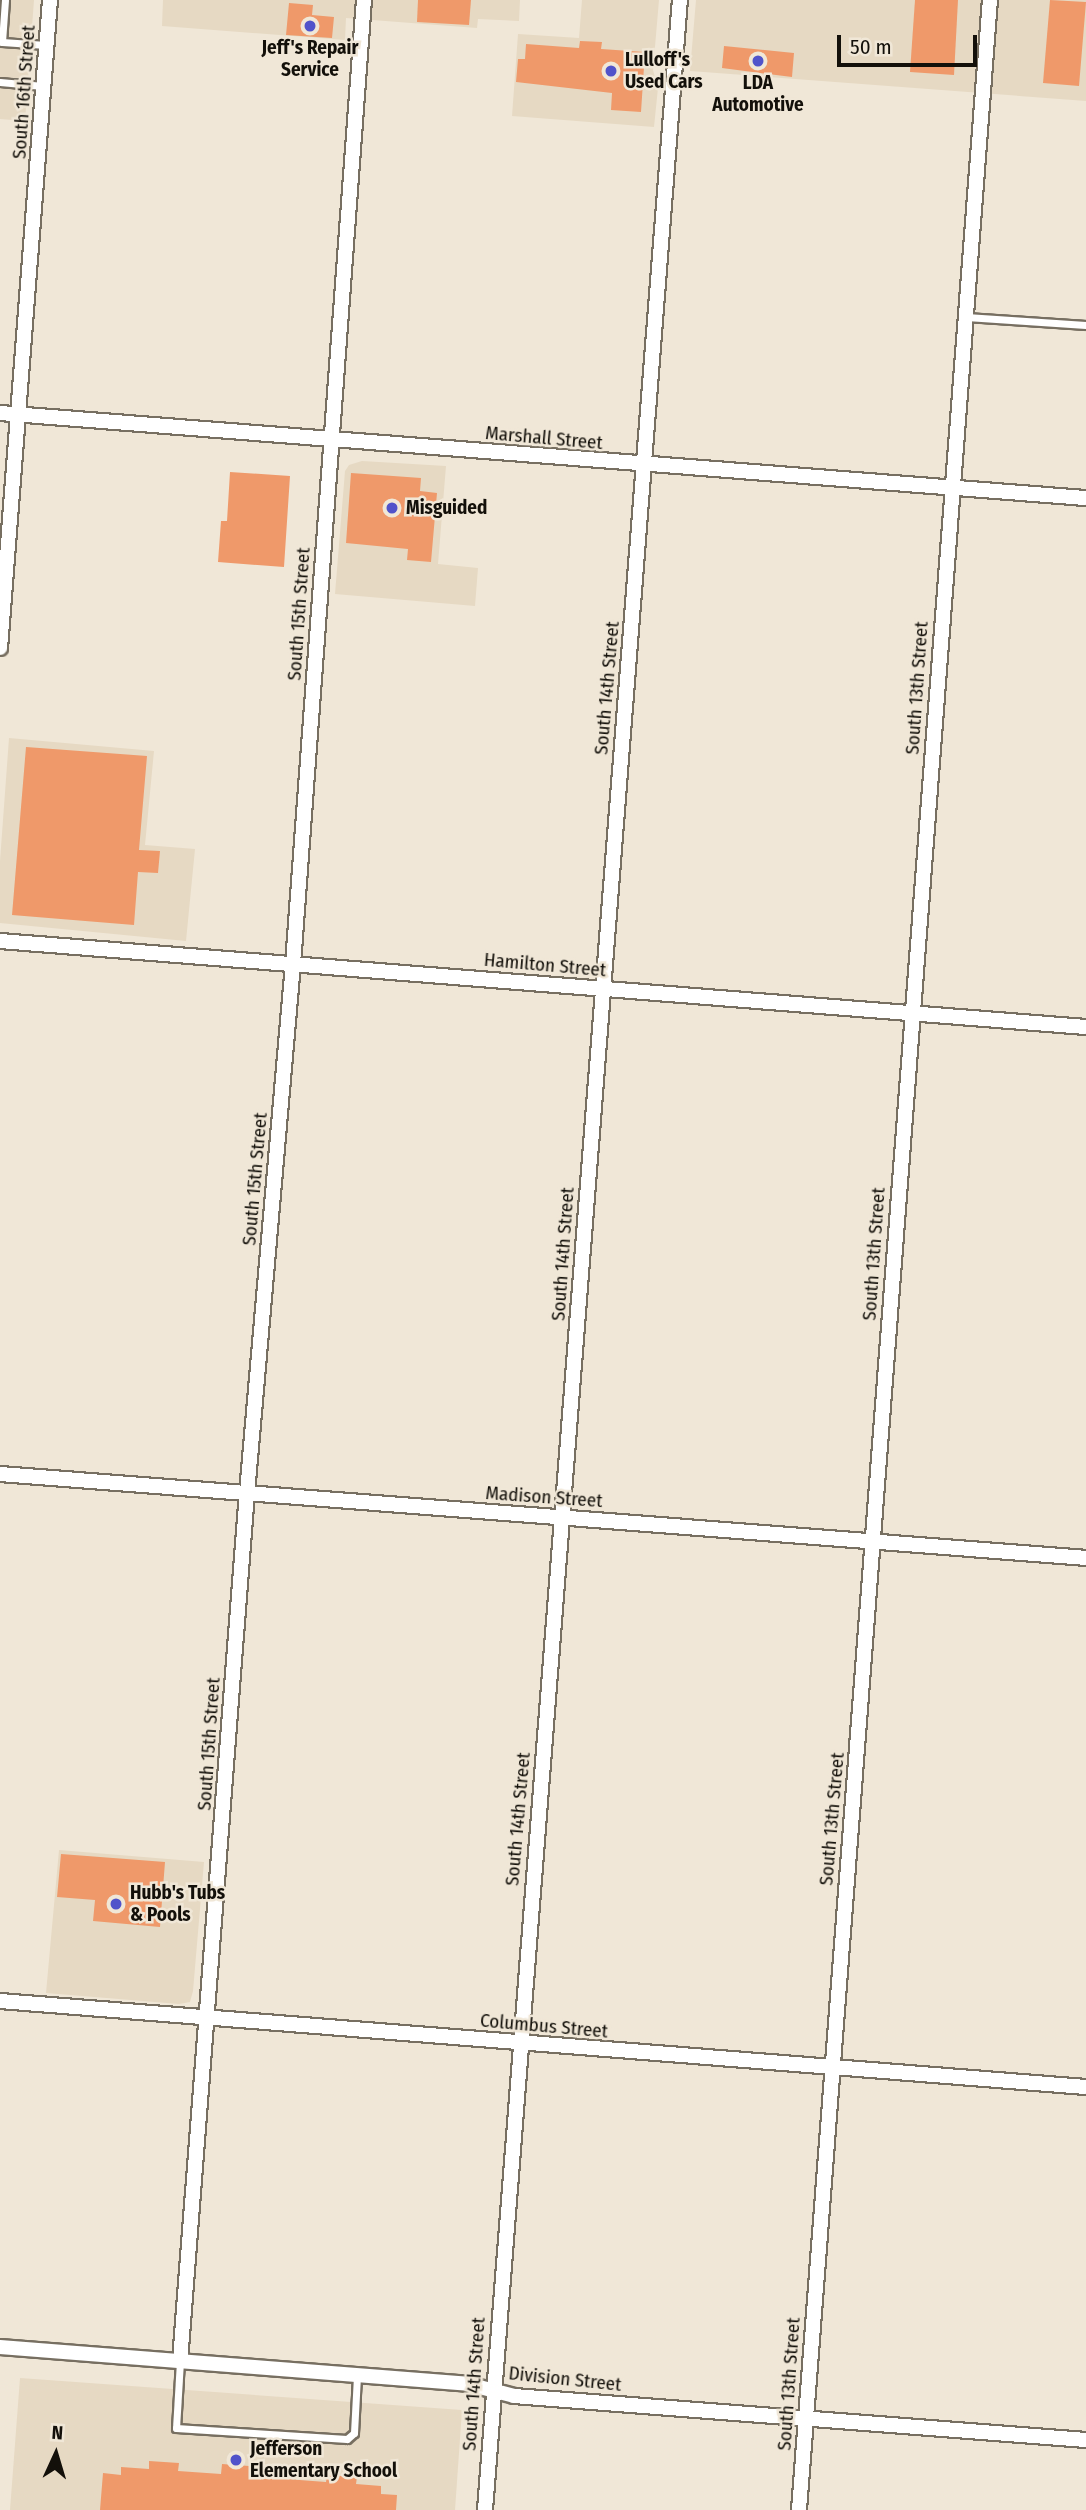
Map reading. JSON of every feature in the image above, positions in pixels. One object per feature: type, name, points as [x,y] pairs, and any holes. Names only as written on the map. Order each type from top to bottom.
[{"type":"street","name":"South 16th Street","points":[[0,648],[50,0]]},
{"type":"street","name":"South 15th Street","points":[[180,2361],[247,1493],[293,964],[364,0]]},
{"type":"street","name":"South 14th Street","points":[[485,2510],[519,2043],[680,0]]},
{"type":"street","name":"South 13th Street","points":[[799,2510],[990,0]]},
{"type":"street","name":"Marshall Street","points":[[0,413],[1086,498]]},
{"type":"street","name":"Hamilton Street","points":[[0,941],[1086,1027]]},
{"type":"street","name":"Madison Street","points":[[0,1474],[1086,1558]]},
{"type":"street","name":"Columbus Street","points":[[0,2001],[1086,2087]]},
{"type":"street","name":"Division Street","points":[[0,2347],[468,2384],[514,2396],[1086,2440]]},
{"type":"lane","points":[[5,0],[2,43],[47,45]]},
{"type":"lane","points":[[0,82],[43,86]]},
{"type":"lane","points":[[965,317],[1086,325]]},
{"type":"lane","points":[[180,2361],[176,2428],[347,2439],[354,2432],[357,2375]]},
{"type":"shaded area","points":[[0,0],[34,0],[25,121],[0,119]]},
{"type":"shaded area","points":[[163,0],[520,0],[519,21],[478,19],[477,28],[346,18],[345,40],[162,26]]},
{"type":"shaded area","points":[[582,0],[659,0],[653,70],[658,88],[654,127],[512,116],[518,34],[579,38]]},
{"type":"shaded area","points":[[696,0],[1086,0],[1086,101],[690,71]]},
{"type":"shaded area","points":[[362,461],[446,466],[438,564],[478,568],[475,606],[335,594],[345,471],[349,465]]},
{"type":"shaded area","points":[[9,738],[154,751],[145,845],[195,849],[186,941],[0,923],[0,861]]},
{"type":"shaded area","points":[[59,1850],[204,1862],[190,2002],[179,2004],[46,1993]]},
{"type":"shaded area","name":"Jefferson Elementary School","points":[[20,2378],[462,2410],[455,2510],[10,2510]]},
{"type":"building","points":[[418,0],[471,0],[469,25],[417,22]]},
{"type":"building","points":[[915,0],[958,0],[954,75],[910,72]]},
{"type":"building","points":[[1050,0],[1086,2],[1079,86],[1043,83]]},
{"type":"building","name":"Jeff's Repair Service","points":[[289,3],[313,5],[312,15],[334,17],[332,38],[286,35]]},
{"type":"building","points":[[580,41],[602,42],[601,49],[645,52],[641,112],[611,110],[612,93],[516,82],[518,59],[525,59],[526,44],[579,48]]},
{"type":"building","name":"LDA Automotive","points":[[724,46],[794,53],[792,77],[722,68]]},
{"type":"building","points":[[230,472],[290,476],[284,567],[218,562],[221,521],[227,521]]},
{"type":"building","name":"Misguided","points":[[351,473],[421,478],[420,491],[437,493],[431,562],[407,560],[408,549],[346,543]]},
{"type":"building","points":[[26,747],[147,756],[139,850],[160,851],[158,873],[138,872],[134,925],[12,915]]},
{"type":"building","points":[[61,1854],[165,1862],[160,1927],[93,1921],[95,1900],[57,1897]]},
{"type":"building","points":[[149,2461],[179,2463],[178,2471],[221,2474],[222,2464],[287,2469],[286,2479],[326,2482],[327,2475],[357,2477],[356,2484],[381,2486],[381,2494],[397,2495],[396,2510],[100,2510],[103,2473],[121,2475],[121,2467],[149,2469]]},
{"type":"place","name":"Jeff's Repair Service","points":[[310,26]]},
{"type":"place","name":"LDA Automotive","points":[[758,61]]},
{"type":"place","name":"Lulloff's Used Cars","points":[[611,71]]},
{"type":"place","name":"Misguided","points":[[392,508]]},
{"type":"place","name":"Hubb's Tubs & Pools","points":[[116,1904]]},
{"type":"place","name":"Jefferson Elementary School","points":[[236,2460]]}]
